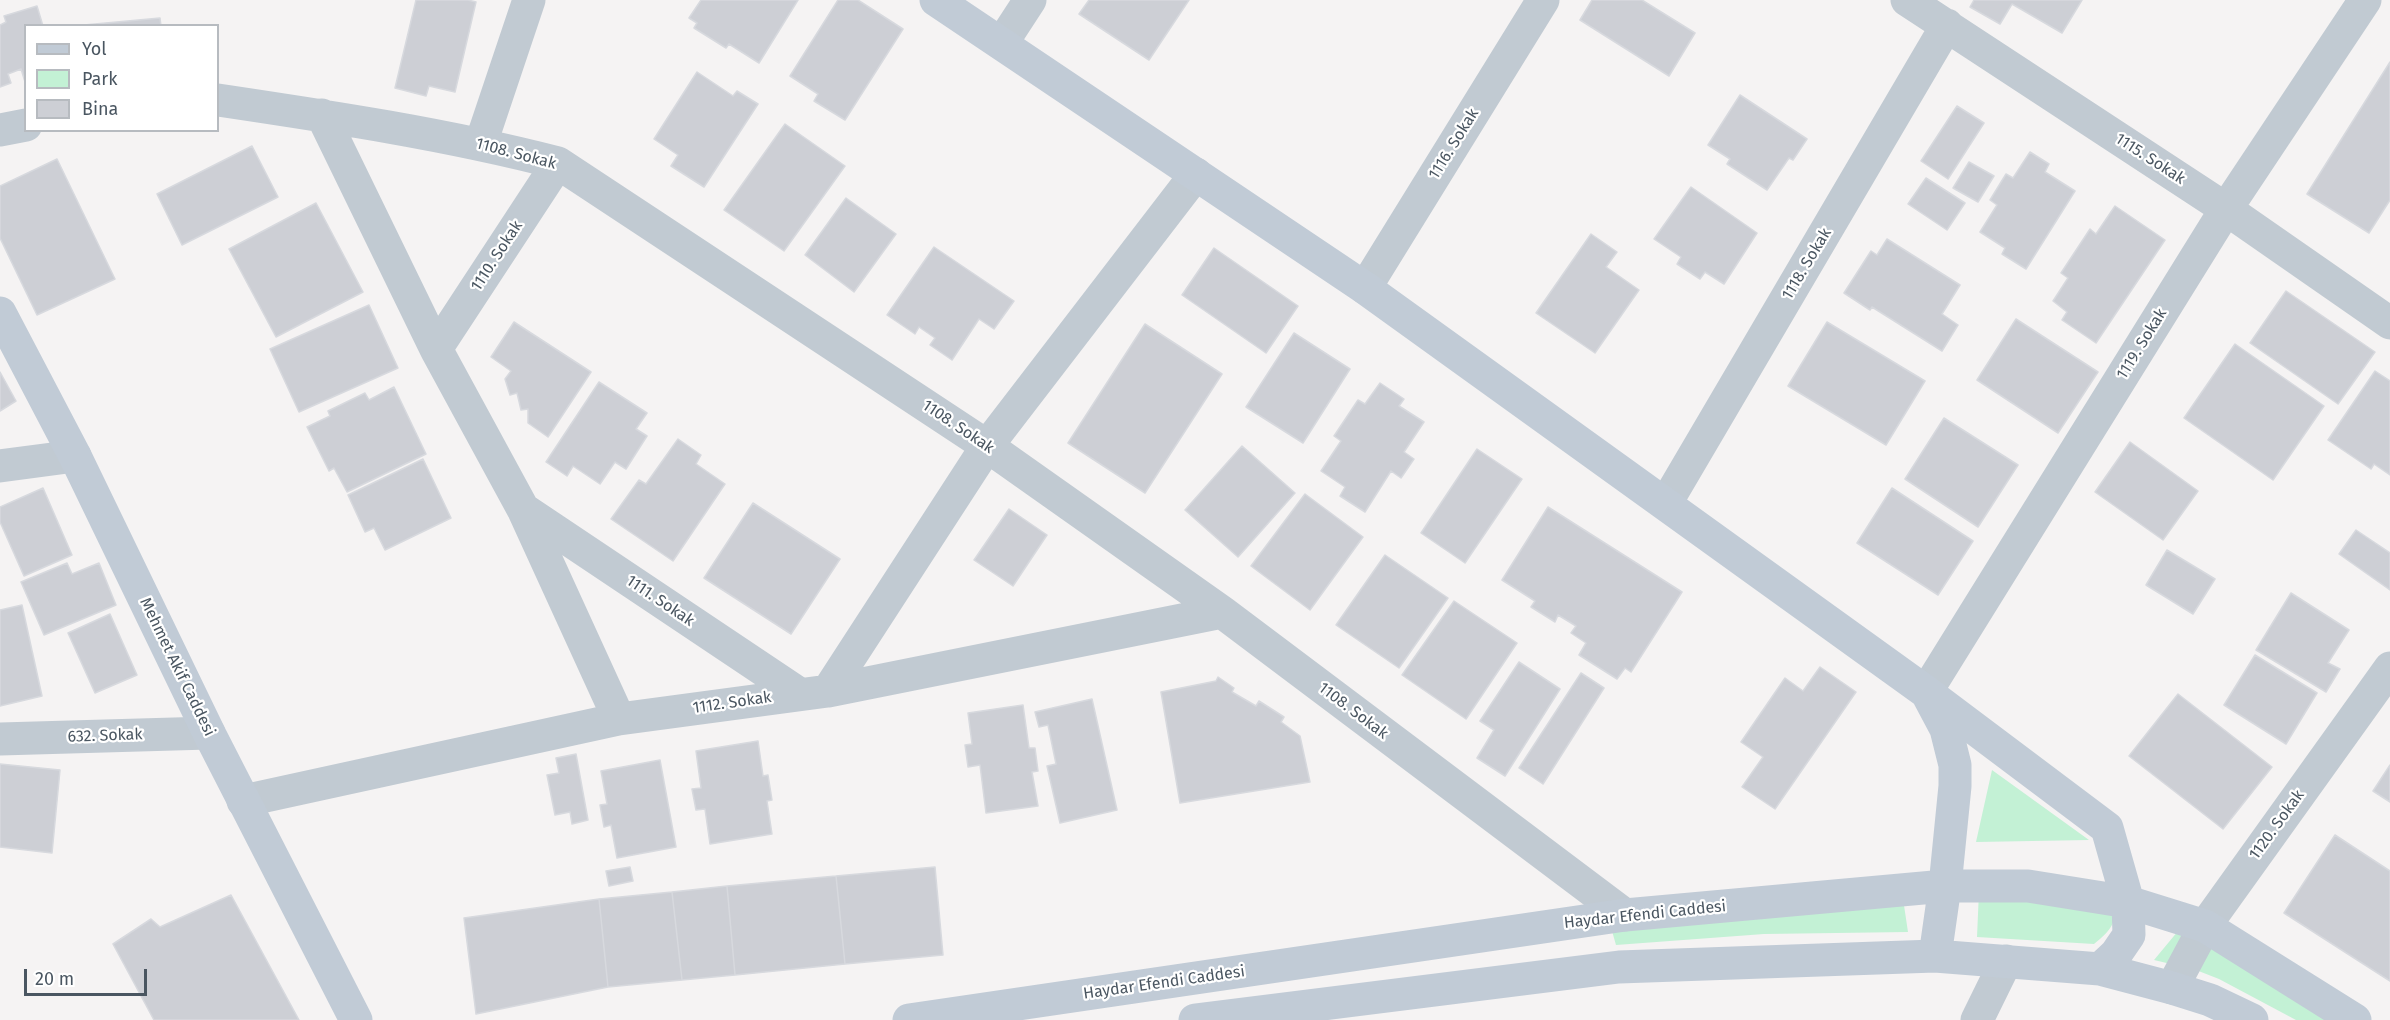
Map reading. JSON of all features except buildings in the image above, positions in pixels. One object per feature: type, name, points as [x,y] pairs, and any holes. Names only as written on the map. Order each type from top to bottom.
[{"type":"street","points":[[481,143],[529,0]]},
{"type":"street","points":[[936,0],[1365,288],[1926,692],[2107,828],[2128,902],[2129,935],[2116,954],[2100,969]]},
{"type":"street","points":[[1002,43],[1030,0]]},
{"type":"street","name":"1116. Sokak","points":[[1365,288],[1543,0]]},
{"type":"street","name":"1115. Sokak","points":[[1907,0],[2226,209],[2390,323]]},
{"type":"street","name":"1119. Sokak","points":[[1926,692],[2226,209],[2365,0]]},
{"type":"street","name":"1118. Sokak","points":[[1666,503],[1947,25]]},
{"type":"street","name":"1108. Sokak","points":[[219,100],[322,115],[481,143],[558,163],[987,446],[1222,612],[1624,915]]},
{"type":"street","points":[[322,115],[436,349],[523,509],[619,719]]},
{"type":"street","points":[[0,130],[24,125]]},
{"type":"street","name":"1110. Sokak","points":[[436,349],[558,163]]},
{"type":"street","points":[[813,692],[987,446],[1196,174]]},
{"type":"street","name":"Mehmet Akif Caddesi","points":[[0,313],[75,456],[209,733],[356,1020]]},
{"type":"street","points":[[0,466],[75,456]]},
{"type":"street","name":"1111. Sokak","points":[[523,509],[813,692]]},
{"type":"street","name":"1112. Sokak","points":[[243,801],[619,719],[813,692],[1222,612]]},
{"type":"street","name":"1120. Sokak","points":[[2172,988],[2205,926],[2390,668]]},
{"type":"street","points":[[1926,692],[1946,729],[1955,765],[1946,886],[1935,956]]},
{"type":"street","name":"632. Sokak","points":[[0,739],[209,733]]},
{"type":"street","name":"Haydar Efendi Caddesi","points":[[909,1020],[1624,915],[1946,886],[2028,886],[2128,902],[2205,926],[2355,1020]]},
{"type":"street","points":[[1195,1020],[1619,967],[1935,956],[2100,969],[2210,1000],[2253,1020]]},
{"type":"street","points":[[1977,1020],[2006,961]]},
{"type":"green space","points":[[1992,770],[2089,840],[1976,842]]},
{"type":"green space","points":[[1979,891],[2118,900],[2112,925],[2094,944],[1977,937]]},
{"type":"green space","points":[[1902,892],[1908,932],[1764,934],[1616,945],[1612,931]]},
{"type":"green space","points":[[2193,913],[2358,1020],[2296,1020],[2219,979],[2196,970],[2154,960]]}]
